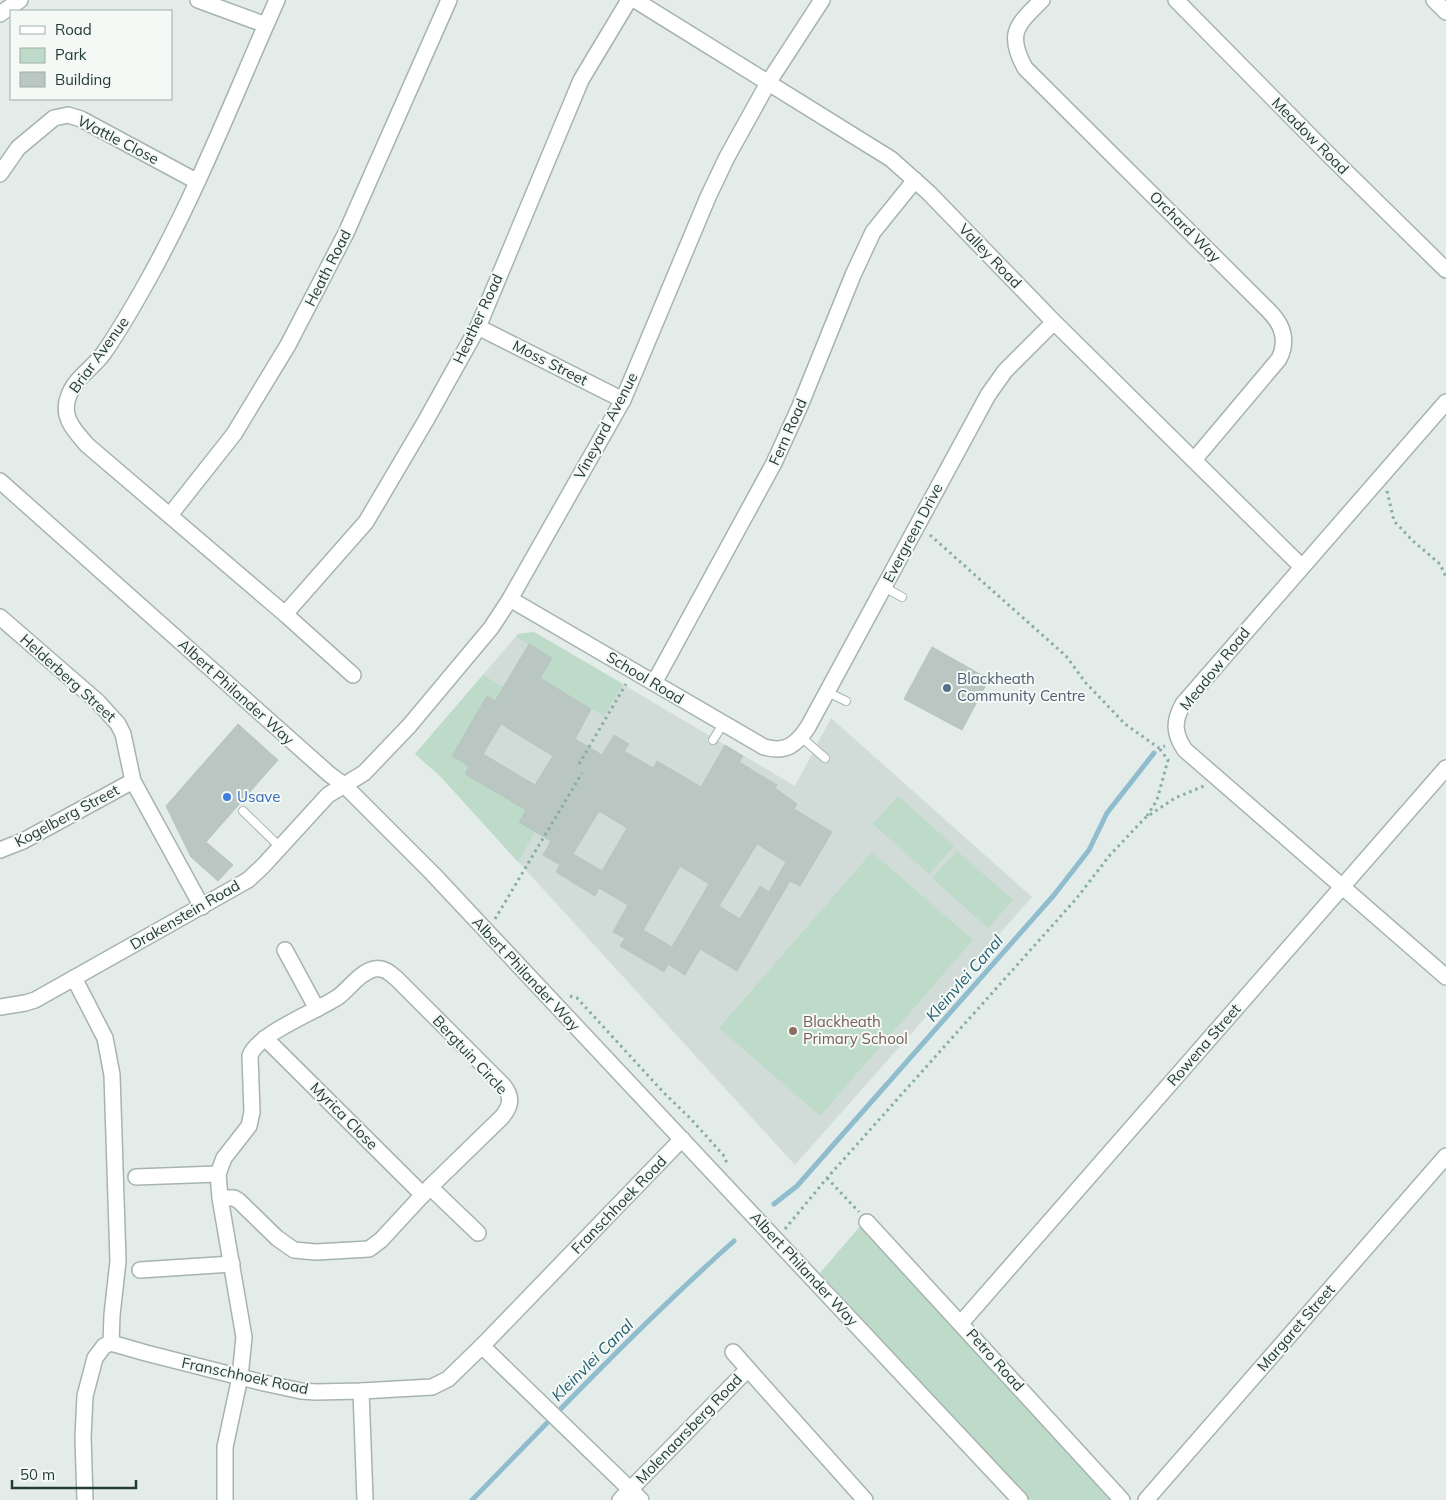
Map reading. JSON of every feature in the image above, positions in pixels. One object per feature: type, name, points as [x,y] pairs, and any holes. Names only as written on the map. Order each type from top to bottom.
[{"type":"street","points":[[0,13],[20,0]]},
{"type":"street","points":[[198,0],[266,25]]},
{"type":"street","name":"Briar Avenue","points":[[277,0],[160,259],[125,321],[101,356],[76,383],[68,395],[66,412],[70,425],[87,445],[285,614],[353,675]]},
{"type":"street","name":"Heath Road","points":[[170,515],[234,434],[288,345],[346,232],[449,0]]},
{"type":"street","name":"Heather Road","points":[[285,614],[366,522],[425,422],[478,327],[581,80],[630,0]]},
{"type":"street","name":"Valley Road","points":[[635,0],[891,159],[915,180],[1054,322],[1301,566]]},
{"type":"street","name":"Vineyard Avenue","points":[[344,785],[364,773],[409,726],[491,628],[510,599],[623,400],[708,197],[727,157],[768,83],[822,0]]},
{"type":"street","name":"Orchard Way","points":[[1042,0],[1021,21],[1016,30],[1017,53],[1025,68],[1269,311],[1280,323],[1283,331],[1283,349],[1279,359],[1194,460]]},
{"type":"street","name":"Meadow Road","points":[[1176,0],[1446,270]]},
{"type":"street","points":[[1434,0],[1446,12]]},
{"type":"street","name":"Wattle Close","points":[[0,174],[18,148],[35,133],[54,118],[68,115],[81,119],[196,181]]},
{"type":"street","name":"Fern Road","points":[[654,683],[774,463],[800,406],[856,267],[873,232],[915,180]]},
{"type":"street","name":"Evergreen Drive","points":[[782,749],[790,746],[801,737],[808,727],[996,381],[1054,322]]},
{"type":"street","name":"Moss Street","points":[[478,327],[623,400]]},
{"type":"street","name":"Meadow Road","points":[[1178,740],[1177,720],[1183,704],[1301,566],[1446,402]]},
{"type":"street","name":"Albert Philander Way","points":[[0,481],[344,785],[433,874],[1020,1500]]},
{"type":"street","name":"School Road","points":[[510,599],[764,747],[782,749]]},
{"type":"street","name":"Helderberg Street","points":[[0,617],[98,702],[118,724],[123,734],[133,781],[202,907]]},
{"type":"street","points":[[1178,740],[1185,750],[1218,780],[1446,977]]},
{"type":"street","name":"Rowena Street","points":[[961,1323],[1446,768]]},
{"type":"street","name":"Kogelberg Street","points":[[0,850],[22,841],[133,781]]},
{"type":"street","name":"Drakenstein Road","points":[[0,1007],[35,1000],[248,880],[328,795],[344,785]]},
{"type":"street","points":[[284,950],[317,1008]]},
{"type":"street","name":"Bergtuin Circle","points":[[218,1174],[224,1158],[250,1126],[252,1112],[250,1056],[254,1047],[265,1038],[340,995],[367,972],[377,968],[386,970],[404,986],[507,1090],[510,1103],[506,1112],[387,1234],[369,1249],[300,1252],[289,1247],[239,1201],[234,1198],[220,1198]]},
{"type":"street","points":[[74,978],[103,1033],[108,1048],[112,1075],[118,1260],[111,1343],[104,1346],[95,1358],[86,1396],[83,1437],[85,1500]]},
{"type":"street","name":"Myrica Close","points":[[265,1038],[427,1191],[478,1233]]},
{"type":"street","name":"Franschhoek Road","points":[[111,1343],[146,1354],[301,1391],[423,1388],[440,1384],[448,1379],[482,1346],[682,1139]]},
{"type":"street","name":"Margaret Street","points":[[1146,1500],[1446,1156]]},
{"type":"street","points":[[136,1177],[218,1174],[220,1198],[244,1337],[240,1377],[225,1447],[225,1500]]},
{"type":"street","name":"Petro Road","points":[[867,1222],[1122,1500]]},
{"type":"street","points":[[140,1270],[232,1264]]},
{"type":"street","points":[[482,1346],[562,1424],[631,1497]]},
{"type":"street","name":"Molenaarsberg Road","points":[[733,1352],[865,1500]]},
{"type":"street","name":"Molenaarsberg Road","points":[[631,1497],[748,1369]]},
{"type":"street","points":[[361,1391],[365,1500]]},
{"type":"lane","points":[[884,587],[902,597]]},
{"type":"lane","points":[[828,692],[846,701]]},
{"type":"lane","points":[[714,740],[723,724]]},
{"type":"lane","points":[[801,737],[825,758]]},
{"type":"lane","points":[[243,811],[280,847]]},
{"type":"path","points":[[1383,473],[1394,521],[1413,541],[1440,564],[1446,577]]},
{"type":"path","points":[[786,1230],[827,1178],[1076,899],[1110,855],[1145,818],[1157,800],[1168,760],[1160,748],[1125,724],[1085,682],[1066,656],[931,535],[916,526]]},
{"type":"path","points":[[579,764],[634,671]]},
{"type":"path","points":[[1160,748],[1178,740]]},
{"type":"path","points":[[495,919],[582,773]]},
{"type":"path","points":[[1145,818],[1175,798],[1218,780]]},
{"type":"path","points":[[827,1178],[867,1222]]},
{"type":"shaded area","name":"Blackheath Primary School","points":[[534,632],[795,786],[831,718],[1032,897],[795,1165],[440,776],[415,754],[518,634]]},
{"type":"green space","points":[[534,632],[623,684],[604,716],[540,678],[552,658],[516,637],[518,634]]},
{"type":"green space","points":[[483,675],[515,694],[505,706],[487,696],[469,766],[465,774],[523,809],[524,806],[527,808],[519,822],[535,832],[518,862],[440,776],[415,754]]},
{"type":"green space","points":[[898,796],[954,846],[929,874],[873,824]]},
{"type":"green space","points":[[957,851],[1013,900],[988,928],[932,878]]},
{"type":"green space","points":[[872,852],[973,940],[820,1116],[719,1028]]},
{"type":"green space","points":[[862,1224],[1115,1500],[1030,1500],[820,1273]]},
{"type":"building","points":[[529,644],[552,658],[540,678],[591,709],[575,739],[602,755],[614,735],[629,744],[624,751],[653,768],[657,761],[701,787],[725,745],[743,756],[739,762],[777,785],[775,788],[797,804],[794,809],[832,832],[800,886],[790,881],[737,971],[700,949],[685,975],[668,964],[664,972],[620,946],[625,938],[613,932],[628,905],[599,888],[595,896],[556,872],[560,865],[543,855],[551,841],[519,822],[526,810],[465,774],[469,766],[452,756],[487,696],[495,701]],"holes":[[[501,724],[553,756],[535,785],[483,754]],[[599,811],[627,828],[602,871],[573,854]],[[757,844],[786,862],[769,892],[760,886],[740,919],[719,906]],[[680,866],[709,884],[672,947],[643,930]]]},
{"type":"building","points":[[932,647],[989,679],[962,730],[904,699]]},
{"type":"building","points":[[238,724],[278,760],[206,842],[233,865],[218,881],[191,857],[166,806]]},
{"type":"waterway","name":"Kleinvlei Canal","points":[[774,1204],[797,1186],[1054,895],[1089,850],[1107,813],[1154,753]]},
{"type":"waterway","name":"Kleinvlei Canal","points":[[472,1500],[633,1336],[734,1241]]},
{"type":"place","name":"Blackheath Community Centre","points":[[947,688]]},
{"type":"place","name":"Usave","points":[[227,797]]},
{"type":"place","name":"Blackheath Primary School","points":[[793,1031]]}]
